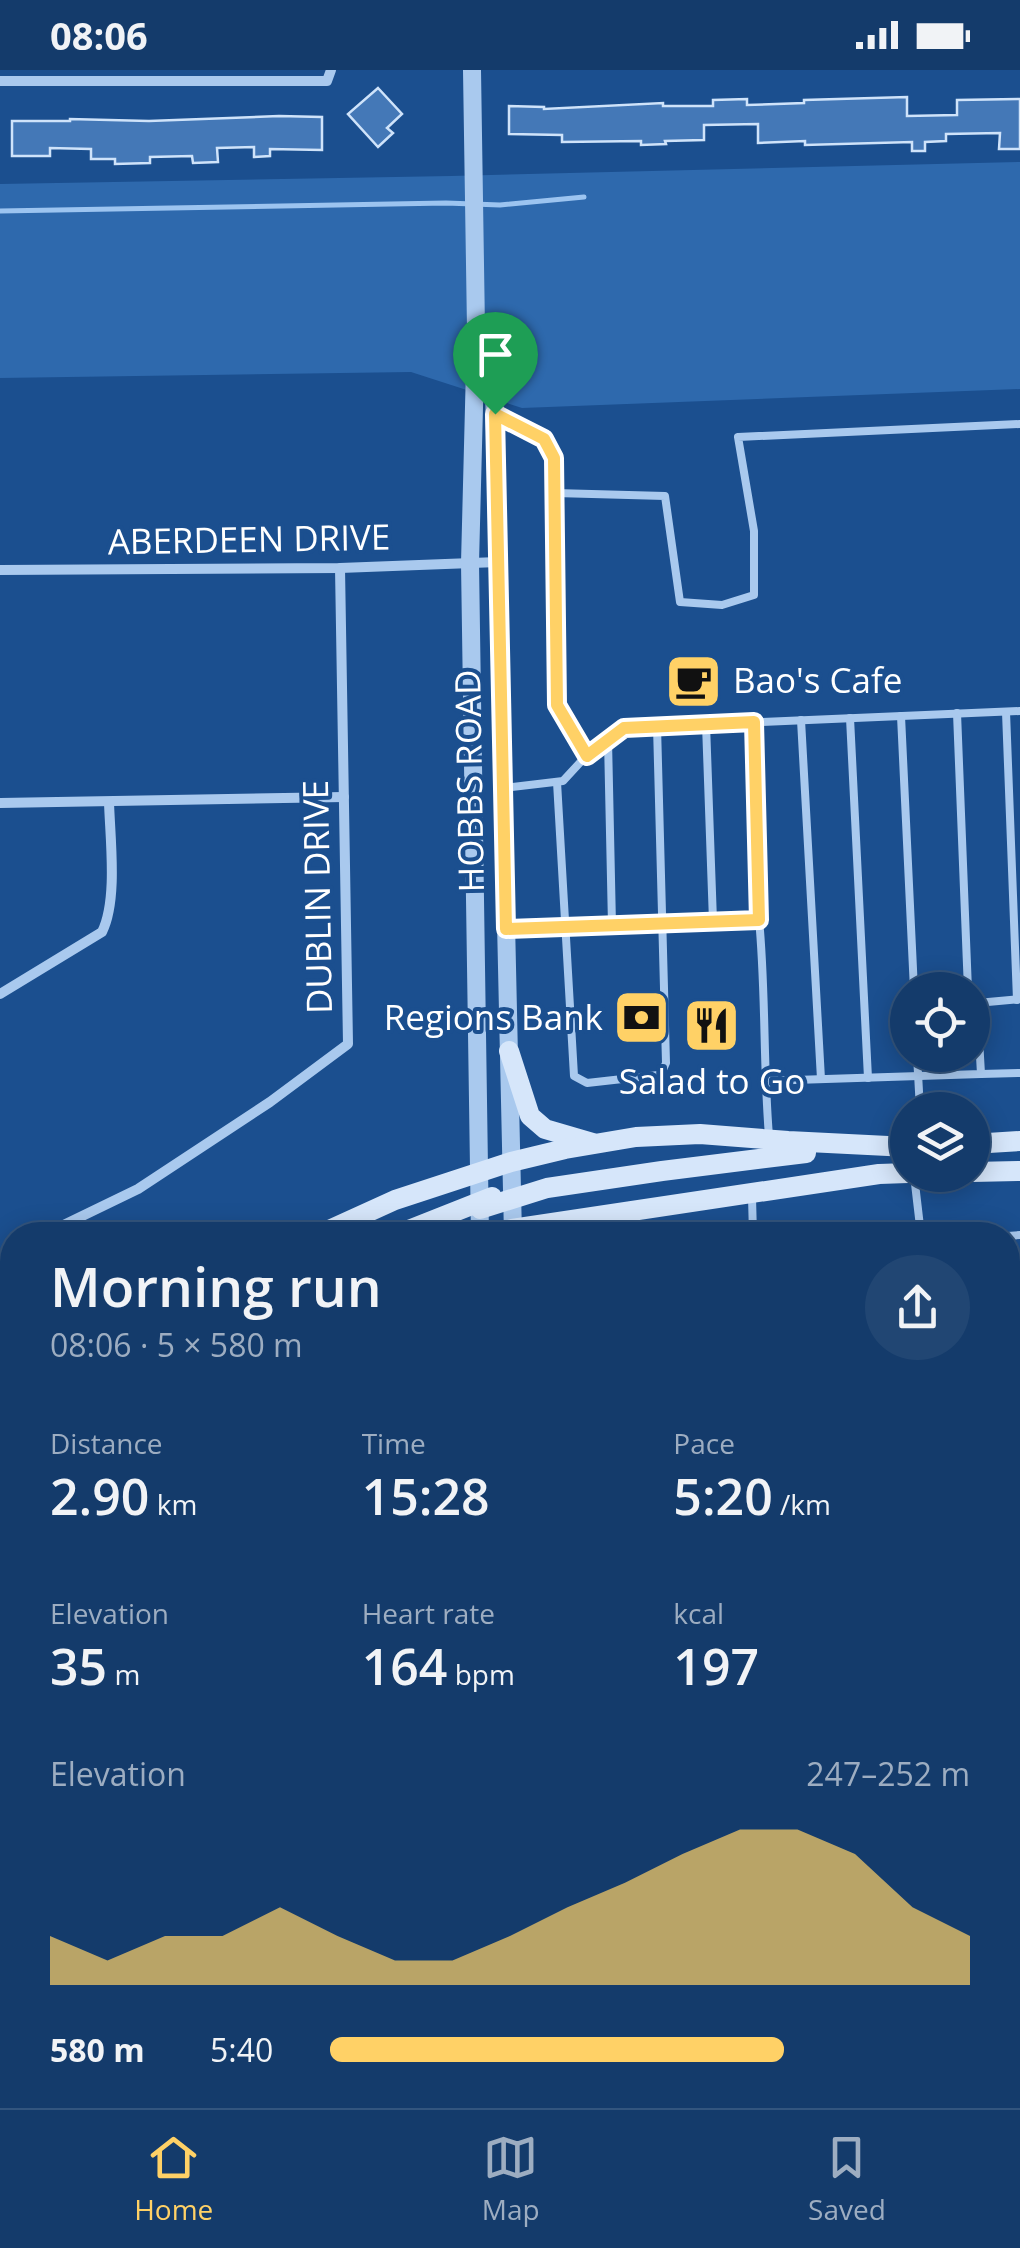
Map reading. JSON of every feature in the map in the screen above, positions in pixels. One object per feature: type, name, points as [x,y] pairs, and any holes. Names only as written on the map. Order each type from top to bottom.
[{"type":"main road","points":[[509,1051],[530,1116],[545,1129],[595,1144]]},
{"type":"main road","points":[[347,1222],[395,1200],[511,1162],[636,1137],[700,1134],[890,1147]]},
{"type":"main road","points":[[990,1143],[1020,1141]]},
{"type":"main road","points":[[432,1222],[512,1195],[547,1188],[782,1155],[890,1149]]},
{"type":"main road","points":[[990,1172],[1020,1171]]},
{"type":"main road","points":[[574,1222],[890,1174]]},
{"type":"street","name":"HOBBS ROAD","points":[[472,70],[476,329],[470,563],[480,1222]]},
{"type":"street","points":[[0,80],[329,76]]},
{"type":"street","name":"HOBBS ROAD","points":[[476,329],[494,386],[495,414],[512,1195],[508,1222]]},
{"type":"street","name":"ABERDEEN DRIVE","points":[[0,570],[340,568],[498,562]]},
{"type":"street","name":"DUBLIN DRIVE","points":[[70,1222],[138,1189],[270,1102],[348,1044],[340,568]]},
{"type":"street","points":[[0,803],[344,797]]},
{"type":"street","points":[[0,994],[102,932],[109,918],[111,899],[109,802]]},
{"type":"lane","points":[[495,414],[544,439],[554,458],[557,705],[587,756]]},
{"type":"lane","points":[[555,494],[665,496],[680,602],[722,605],[754,595],[754,530],[738,437],[1020,424]]},
{"type":"lane","points":[[503,788],[563,782],[587,756],[624,728],[1020,711]]},
{"type":"lane","points":[[990,1000],[1018,1000],[1006,712]]},
{"type":"lane","points":[[957,714],[967,972]]},
{"type":"lane","points":[[901,716],[913,972]]},
{"type":"lane","points":[[850,718],[868,1078]]},
{"type":"lane","points":[[802,720],[822,1079]]},
{"type":"lane","points":[[754,722],[769,1140]]},
{"type":"lane","points":[[706,724],[714,921]]},
{"type":"lane","points":[[557,782],[572,1070],[576,1079],[587,1083],[658,1075],[665,1068],[658,726]]},
{"type":"lane","points":[[608,740],[612,924]]},
{"type":"lane","points":[[506,929],[759,920]]},
{"type":"lane","points":[[918,1072],[919,1092]]},
{"type":"lane","points":[[764,1081],[1020,1072]]},
{"type":"lane","points":[[914,1192],[919,1222]]},
{"type":"lane","points":[[752,1193],[753,1222]]},
{"type":"shaded area","points":[[1020,162],[1020,389],[522,408],[411,372],[0,378],[0,184]]},
{"type":"building","points":[[378,88],[402,114],[387,128],[393,133],[378,147],[348,114]]},
{"type":"building","points":[[907,97],[907,116],[957,115],[957,100],[1020,99],[1020,149],[999,149],[1000,133],[946,134],[946,141],[925,142],[925,151],[912,151],[912,142],[758,143],[758,124],[704,125],[704,140],[665,141],[666,144],[562,142],[562,135],[509,134],[509,106],[713,106],[713,100],[747,99],[747,105]]},
{"type":"building","points":[[322,117],[322,150],[270,149],[270,156],[254,157],[254,147],[217,148],[218,162],[193,163],[192,156],[150,157],[150,163],[115,164],[115,159],[91,159],[91,149],[50,148],[50,156],[12,156],[12,121]]},
{"type":"waterway","points":[[0,211],[500,205],[584,197]]},
{"type":"place","name":"Bao's Cafe","points":[[694,681]]},
{"type":"place","name":"Regions Bank","points":[[642,1018]]},
{"type":"place","name":"Salad to Go","points":[[712,1026]]},
{"type":"route","points":[[495,414],[544,439],[554,458],[557,705],[587,756],[624,728],[754,722],[759,920],[506,929],[495,414]]}]
